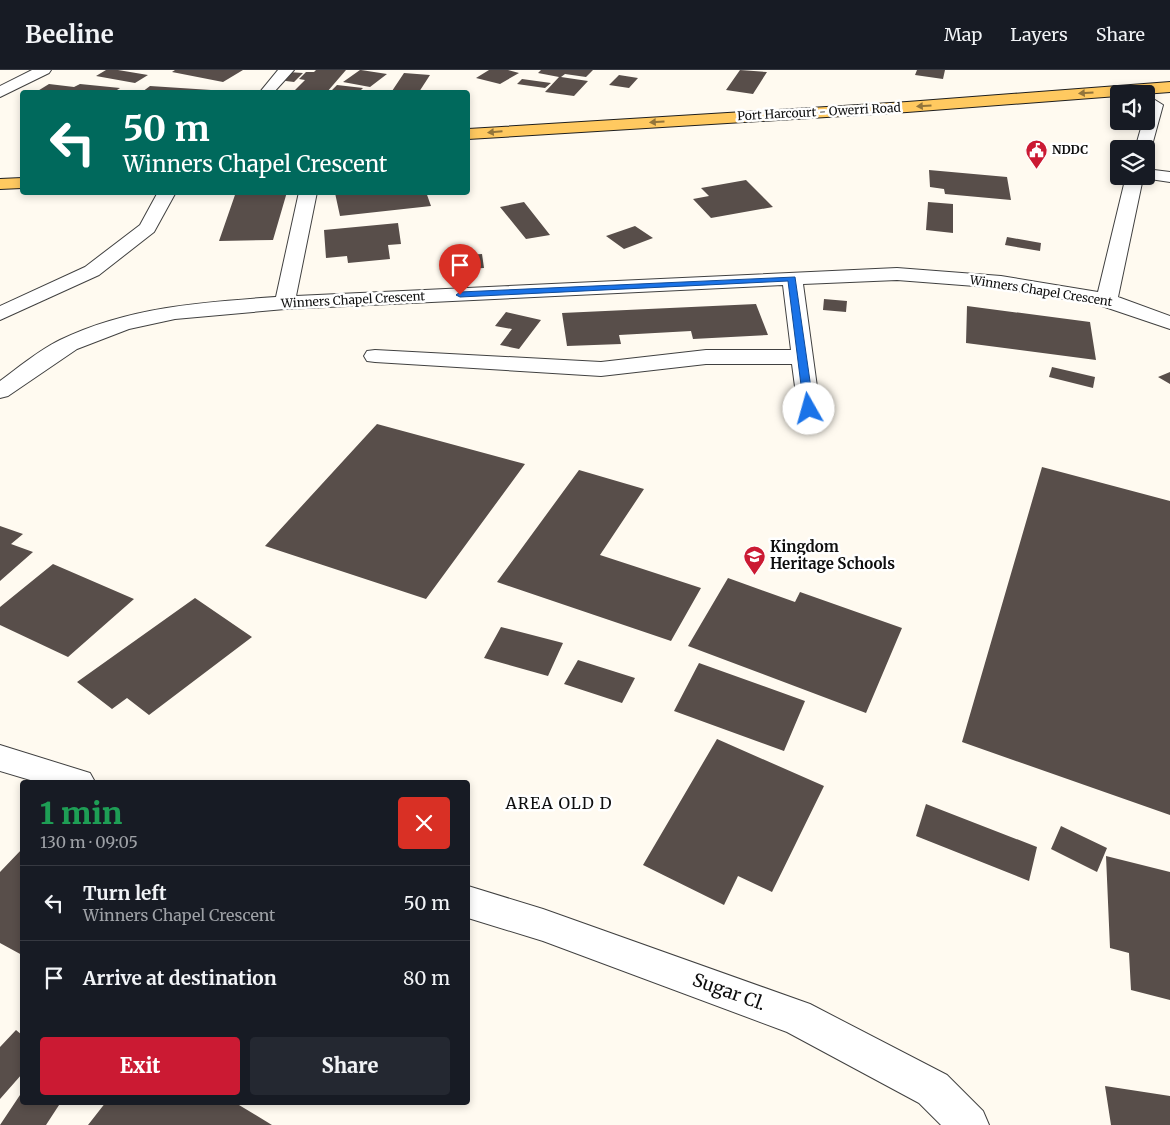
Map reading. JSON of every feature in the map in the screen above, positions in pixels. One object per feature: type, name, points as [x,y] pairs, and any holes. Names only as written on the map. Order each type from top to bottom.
[{"type":"main road","name":"Port Harcourt - Owerri Road","points":[[470,134],[916,106],[1170,87]]},
{"type":"main road","name":"Port Harcourt - Owerri Road","points":[[543,145],[1054,112]]},
{"type":"main road","points":[[688,120],[700,134]]},
{"type":"main road","points":[[0,170],[20,168]]},
{"type":"main road","points":[[0,184],[20,183]]},
{"type":"street","points":[[0,92],[44,70]]},
{"type":"street","points":[[268,90],[287,70]]},
{"type":"street","points":[[1146,140],[1157,105]]},
{"type":"street","points":[[1155,175],[1170,177]]},
{"type":"street","points":[[1107,299],[1133,185]]},
{"type":"street","points":[[0,314],[92,271],[147,228],[165,195]]},
{"type":"street","points":[[285,303],[307,195]]},
{"type":"street","name":"Winners Chapel Crescent","points":[[0,392],[68,344],[126,322],[186,310],[285,303],[897,274],[992,280],[1107,299],[1170,323]]},
{"type":"street","points":[[792,279],[809,409]]},
{"type":"street","points":[[375,356],[601,369],[706,357],[802,357]]},
{"type":"street","points":[[0,758],[72,780]]},
{"type":"street","name":"Sugar Cl.","points":[[470,903],[543,925],[797,1017],[933,1089],[969,1125]]},
{"type":"building","points":[[106,70],[148,75],[135,83],[96,76]]},
{"type":"building","points":[[175,70],[243,70],[223,82],[172,72]]},
{"type":"building","points":[[316,70],[346,70],[329,90],[295,90],[305,80],[299,79],[306,72],[314,72]]},
{"type":"building","points":[[360,70],[387,74],[370,87],[343,82]]},
{"type":"building","points":[[489,70],[508,70],[519,73],[500,84],[476,78]]},
{"type":"building","points":[[541,70],[593,70],[586,77],[565,74],[561,77],[588,81],[574,96],[545,92],[559,77],[538,73]]},
{"type":"building","points":[[740,70],[767,72],[753,94],[726,90]]},
{"type":"building","points":[[917,70],[945,70],[943,79],[915,75]]},
{"type":"building","points":[[288,72],[303,73],[294,82],[278,80]]},
{"type":"building","points":[[404,73],[430,75],[420,90],[393,90]]},
{"type":"building","points":[[619,75],[638,78],[629,88],[609,85]]},
{"type":"building","points":[[522,79],[551,83],[545,88],[517,84]]},
{"type":"building","points":[[49,84],[74,87],[80,84],[120,88],[117,90],[39,90]]},
{"type":"building","points":[[337,85],[363,88],[361,90],[332,90]]},
{"type":"building","points":[[150,86],[211,90],[145,90]]},
{"type":"building","points":[[929,170],[1007,177],[1011,200],[945,194],[944,189],[930,187]]},
{"type":"building","points":[[746,180],[773,207],[711,218],[693,199],[709,196],[701,188]]},
{"type":"building","points":[[235,195],[286,195],[273,240],[219,241]]},
{"type":"building","points":[[335,195],[427,195],[431,206],[340,216]]},
{"type":"building","points":[[524,202],[550,235],[526,239],[500,207]]},
{"type":"building","points":[[928,202],[953,204],[953,233],[926,230]]},
{"type":"building","points":[[398,223],[401,244],[388,245],[390,259],[348,263],[347,256],[326,258],[324,230]]},
{"type":"building","points":[[635,226],[653,238],[624,249],[606,236]]},
{"type":"building","points":[[1007,237],[1041,243],[1040,251],[1005,245]]},
{"type":"building","points":[[482,254],[484,268],[449,270],[448,256]]},
{"type":"building","points":[[824,299],[847,301],[846,312],[823,310]]},
{"type":"building","points":[[756,304],[768,335],[693,339],[691,331],[619,335],[621,344],[567,346],[562,313]]},
{"type":"building","points":[[967,306],[1090,322],[1096,360],[966,343]]},
{"type":"building","points":[[506,312],[541,320],[519,349],[500,345],[512,329],[495,326]]},
{"type":"building","points":[[1052,367],[1095,377],[1093,388],[1049,377]]},
{"type":"building","points":[[1170,372],[1170,384],[1158,377]]},
{"type":"building","points":[[377,424],[525,464],[426,599],[265,546]]},
{"type":"building","points":[[1042,467],[1170,501],[1170,815],[962,742]]},
{"type":"building","points":[[579,470],[644,489],[600,555],[701,588],[671,641],[497,582]]},
{"type":"building","points":[[0,526],[23,534],[11,544],[33,552],[0,581]]},
{"type":"building","points":[[53,564],[134,599],[68,657],[0,625],[0,607]]},
{"type":"building","points":[[728,578],[795,602],[800,592],[902,628],[866,713],[688,646]]},
{"type":"building","points":[[195,598],[252,637],[149,715],[127,698],[112,709],[77,682]]},
{"type":"building","points":[[501,627],[563,643],[548,676],[484,658]]},
{"type":"building","points":[[578,660],[635,678],[622,703],[564,684]]},
{"type":"building","points":[[699,663],[805,701],[784,751],[674,711]]},
{"type":"building","points":[[717,739],[824,786],[772,892],[738,876],[724,905],[643,865]]},
{"type":"building","points":[[926,804],[1037,847],[1029,881],[916,836]]},
{"type":"building","points":[[1061,826],[1107,848],[1097,872],[1051,849]]},
{"type":"building","points":[[20,851],[20,954],[0,943],[0,872]]},
{"type":"building","points":[[1106,856],[1170,872],[1170,1000],[1131,990],[1129,953],[1110,948]]},
{"type":"building","points":[[16,1030],[20,1033],[20,1076],[0,1099],[0,1047]]},
{"type":"building","points":[[1105,1086],[1170,1096],[1170,1125],[1111,1125]]},
{"type":"building","points":[[20,1095],[20,1105],[59,1105],[46,1125],[0,1125]]},
{"type":"building","points":[[104,1105],[239,1105],[272,1125],[88,1125]]},
{"type":"place","name":"NDDC","points":[[1036,169]]},
{"type":"place","name":"Kingdom Heritage Schools","points":[[754,575]]},
{"type":"district","name":"AREA OLD D","points":[[559,803]]},
{"type":"route","points":[[460,295],[792,279],[809,409]]}]
